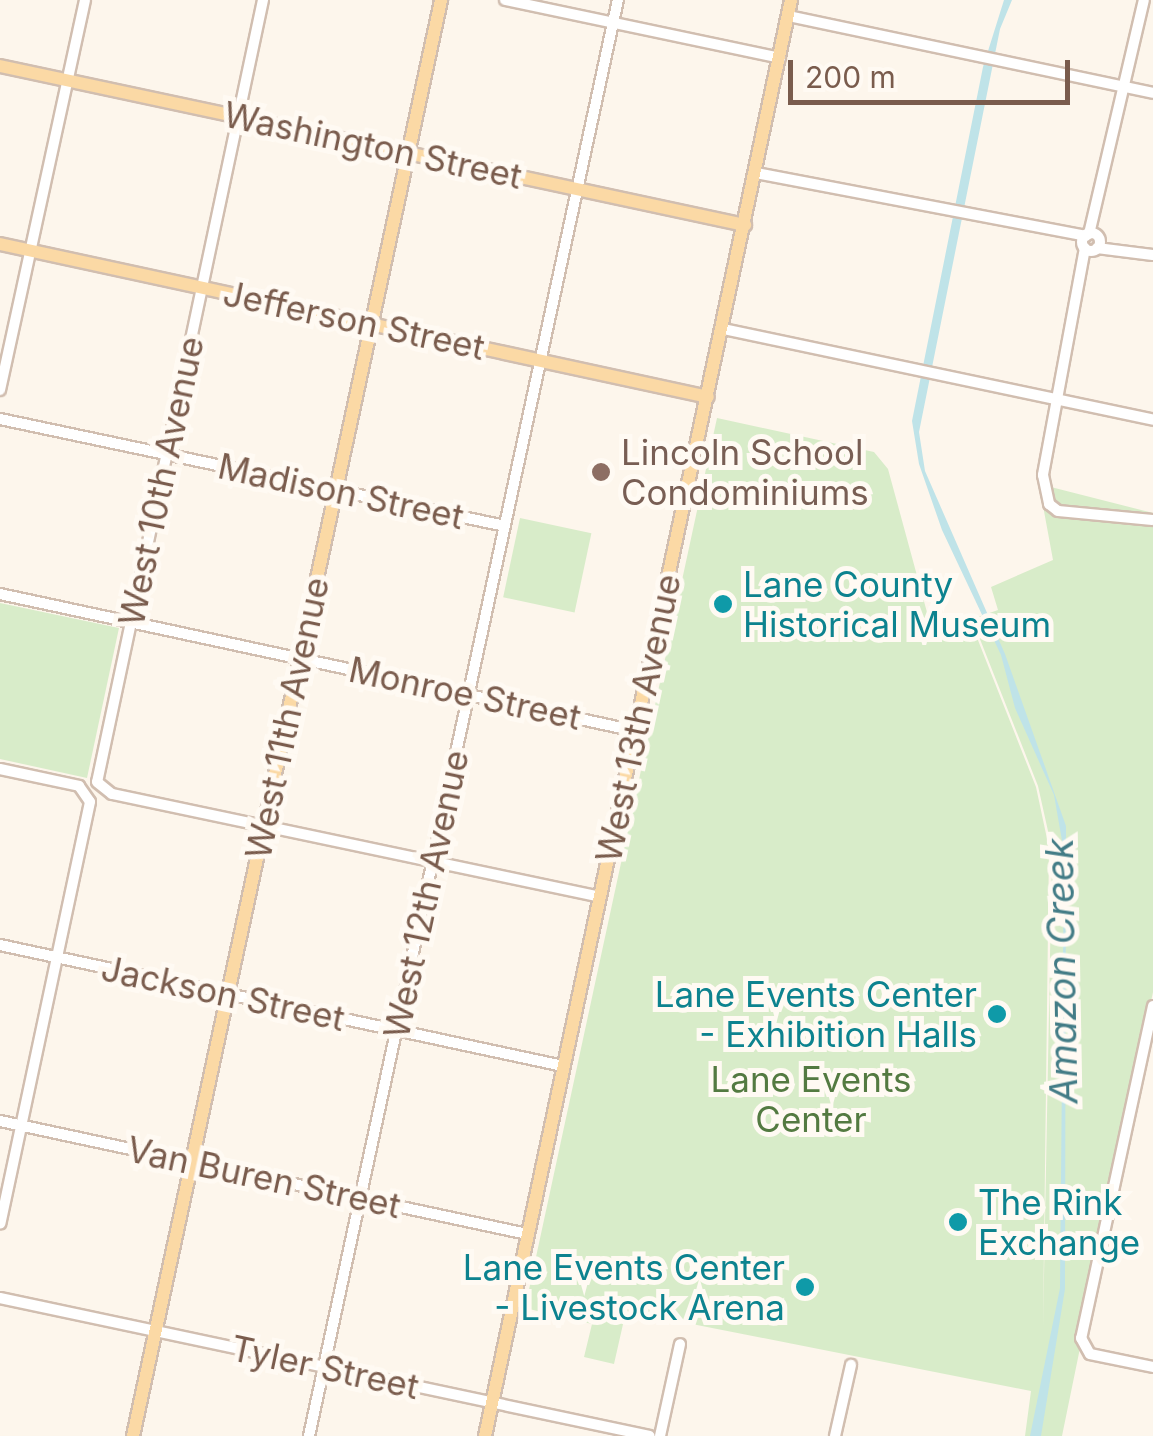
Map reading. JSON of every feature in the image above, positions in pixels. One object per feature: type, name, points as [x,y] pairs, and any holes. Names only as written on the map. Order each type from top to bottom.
[{"type":"main road","name":"West 11th Avenue","points":[[133,1436],[441,0]]},
{"type":"main road","name":"West 13th Avenue","points":[[485,1436],[792,0]]},
{"type":"main road","name":"Washington Street","points":[[0,66],[745,226]]},
{"type":"main road","name":"Jefferson Street","points":[[0,244],[708,397]]},
{"type":"street","points":[[0,390],[85,0]]},
{"type":"street","name":"West 10th Avenue","points":[[263,0],[96,774],[100,786],[264,826]]},
{"type":"street","points":[[506,0],[780,58]]},
{"type":"street","name":"West 12th Avenue","points":[[309,1436],[618,0]]},
{"type":"street","points":[[1144,0],[1043,474],[1051,508],[1153,520]]},
{"type":"street","points":[[788,16],[1153,93]]},
{"type":"street","points":[[756,172],[1153,255]]},
{"type":"street","points":[[723,329],[1153,420]]},
{"type":"street","name":"Madison Street","points":[[0,419],[505,526]]},
{"type":"street","name":"Monroe Street","points":[[0,594],[636,731]]},
{"type":"street","points":[[0,769],[89,794],[0,1224]]},
{"type":"street","points":[[264,826],[600,897]]},
{"type":"street","name":"Jackson Street","points":[[0,945],[564,1066]]},
{"type":"street","points":[[1153,1006],[1082,1348],[1153,1367]]},
{"type":"street","name":"Van Buren Street","points":[[0,1121],[527,1234]]},
{"type":"street","name":"Tyler Street","points":[[0,1298],[650,1436]]},
{"type":"street","points":[[660,1436],[680,1344]]},
{"type":"street","points":[[835,1436],[851,1365]]},
{"type":"green space","name":"Lane Events Center","points":[[717,418],[874,452],[888,469],[931,627],[952,640],[970,620],[1036,787],[1049,848],[1043,1329],[1052,849],[1038,786],[972,619],[998,610],[991,587],[1053,560],[1039,484],[1153,513],[1153,992],[1062,1436],[1025,1436],[1031,1391],[626,1311],[614,1364],[584,1357],[592,1324],[525,1308]]},
{"type":"green space","points":[[520,518],[591,533],[575,612],[503,597]]},
{"type":"green space","points":[[0,603],[119,628],[87,778],[0,759]]},
{"type":"water","points":[[1004,0],[1012,0],[1000,29],[919,432],[925,471],[1005,654],[1066,826],[1065,1289],[1041,1436],[1030,1436],[1060,1288],[1064,852],[1054,795],[1015,708],[1001,655],[942,530],[919,464],[912,421],[983,67]]},
{"type":"place","name":"Lincoln School Condominiums","points":[[601,472]]},
{"type":"place","name":"Lane County Historical Museum","points":[[723,604]]},
{"type":"place","name":"Lane Events Center - Exhibition Halls","points":[[997,1014]]},
{"type":"place","name":"The Rink Exchange","points":[[958,1222]]},
{"type":"place","name":"Lane Events Center - Livestock Arena","points":[[805,1287]]},
{"type":"water label","name":"Amazon Creek","points":[[1062,971]]}]
